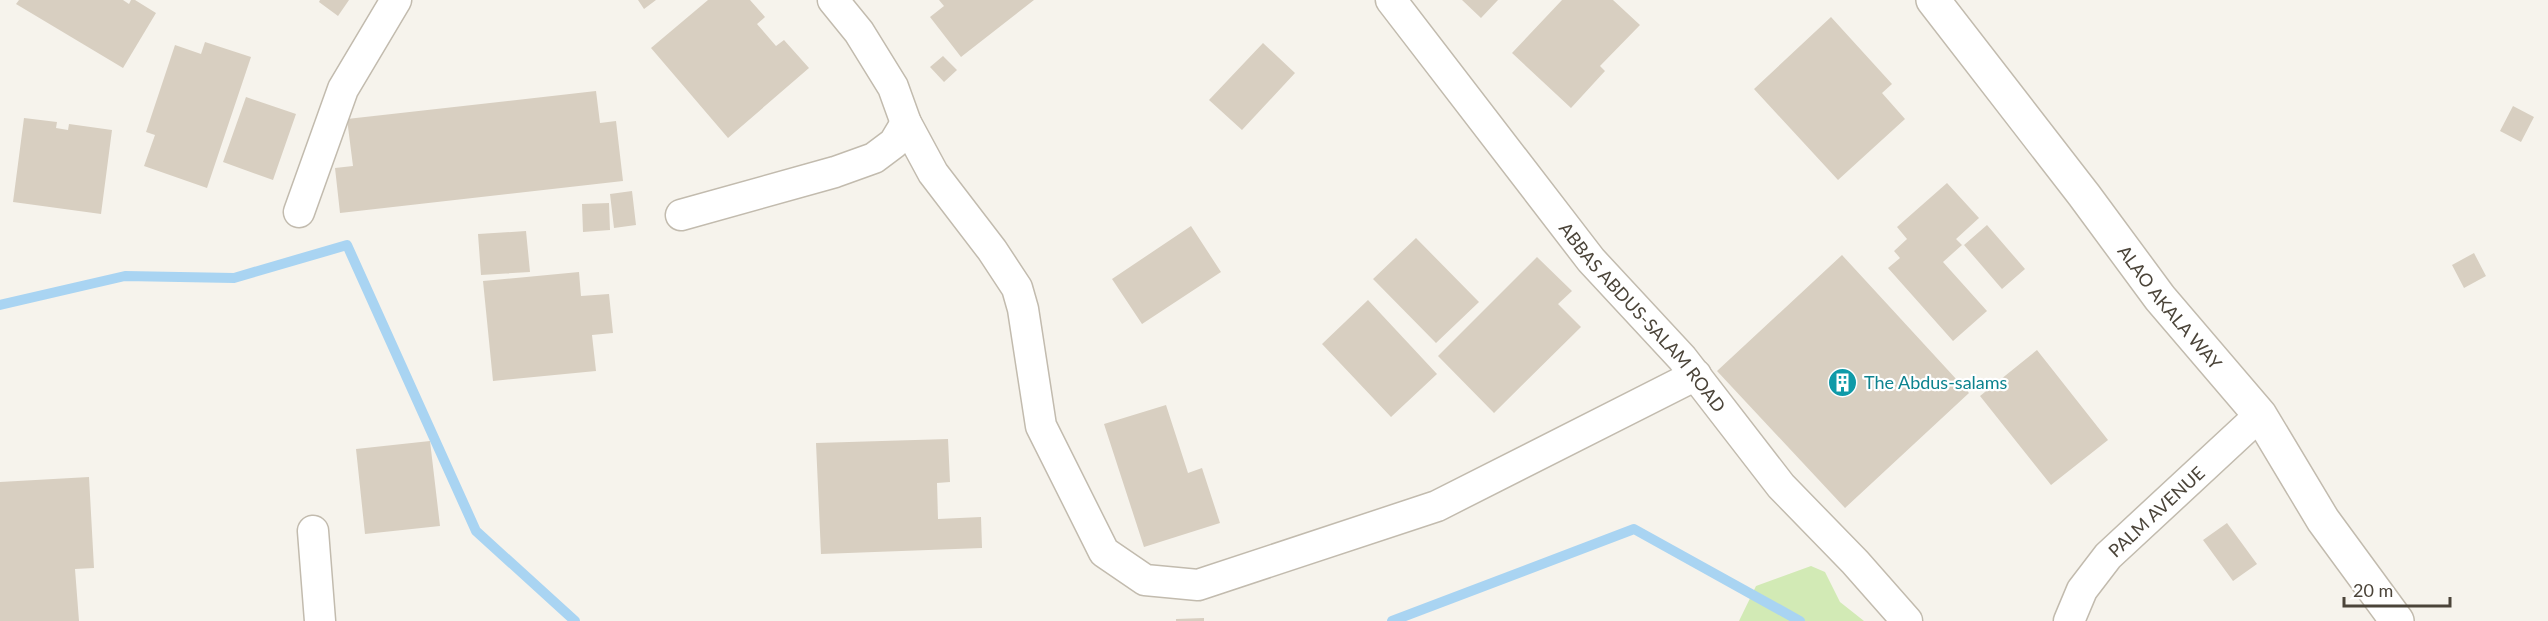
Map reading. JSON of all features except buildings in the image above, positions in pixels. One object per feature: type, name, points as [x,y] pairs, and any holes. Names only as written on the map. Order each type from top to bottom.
[{"type":"street","points":[[299,212],[343,89],[396,0]]},
{"type":"street","points":[[833,0],[859,32],[893,87],[906,123],[933,173],[1017,288],[1023,309],[1041,426],[1104,552],[1145,580],[1198,585],[1437,506],[1696,375]]},
{"type":"street","name":"ABBAS ABDUS-SALAM ROAD","points":[[1391,0],[1591,260],[1696,375],[1781,486],[1855,562],[1907,621]]},
{"type":"street","name":"ALAO AKALA WAY","points":[[1933,0],[2077,186],[2160,298],[2260,415],[2323,520],[2397,621]]},
{"type":"street","points":[[681,215],[835,172],[874,158],[894,143],[906,123]]},
{"type":"street","name":"PALM AVENUE","points":[[2069,621],[2082,590],[2108,556],[2260,415]]},
{"type":"street","points":[[313,531],[320,621]]},
{"type":"green space","points":[[1811,566],[1825,572],[1840,602],[1864,621],[1739,621],[1756,586]]},
{"type":"waterway","points":[[0,305],[125,276],[234,278],[347,245],[476,531],[575,621]]},
{"type":"waterway","points":[[1392,621],[1634,529],[1800,621]]},
{"type":"place","name":"The Abdus-salams","points":[[1843,382]]}]
